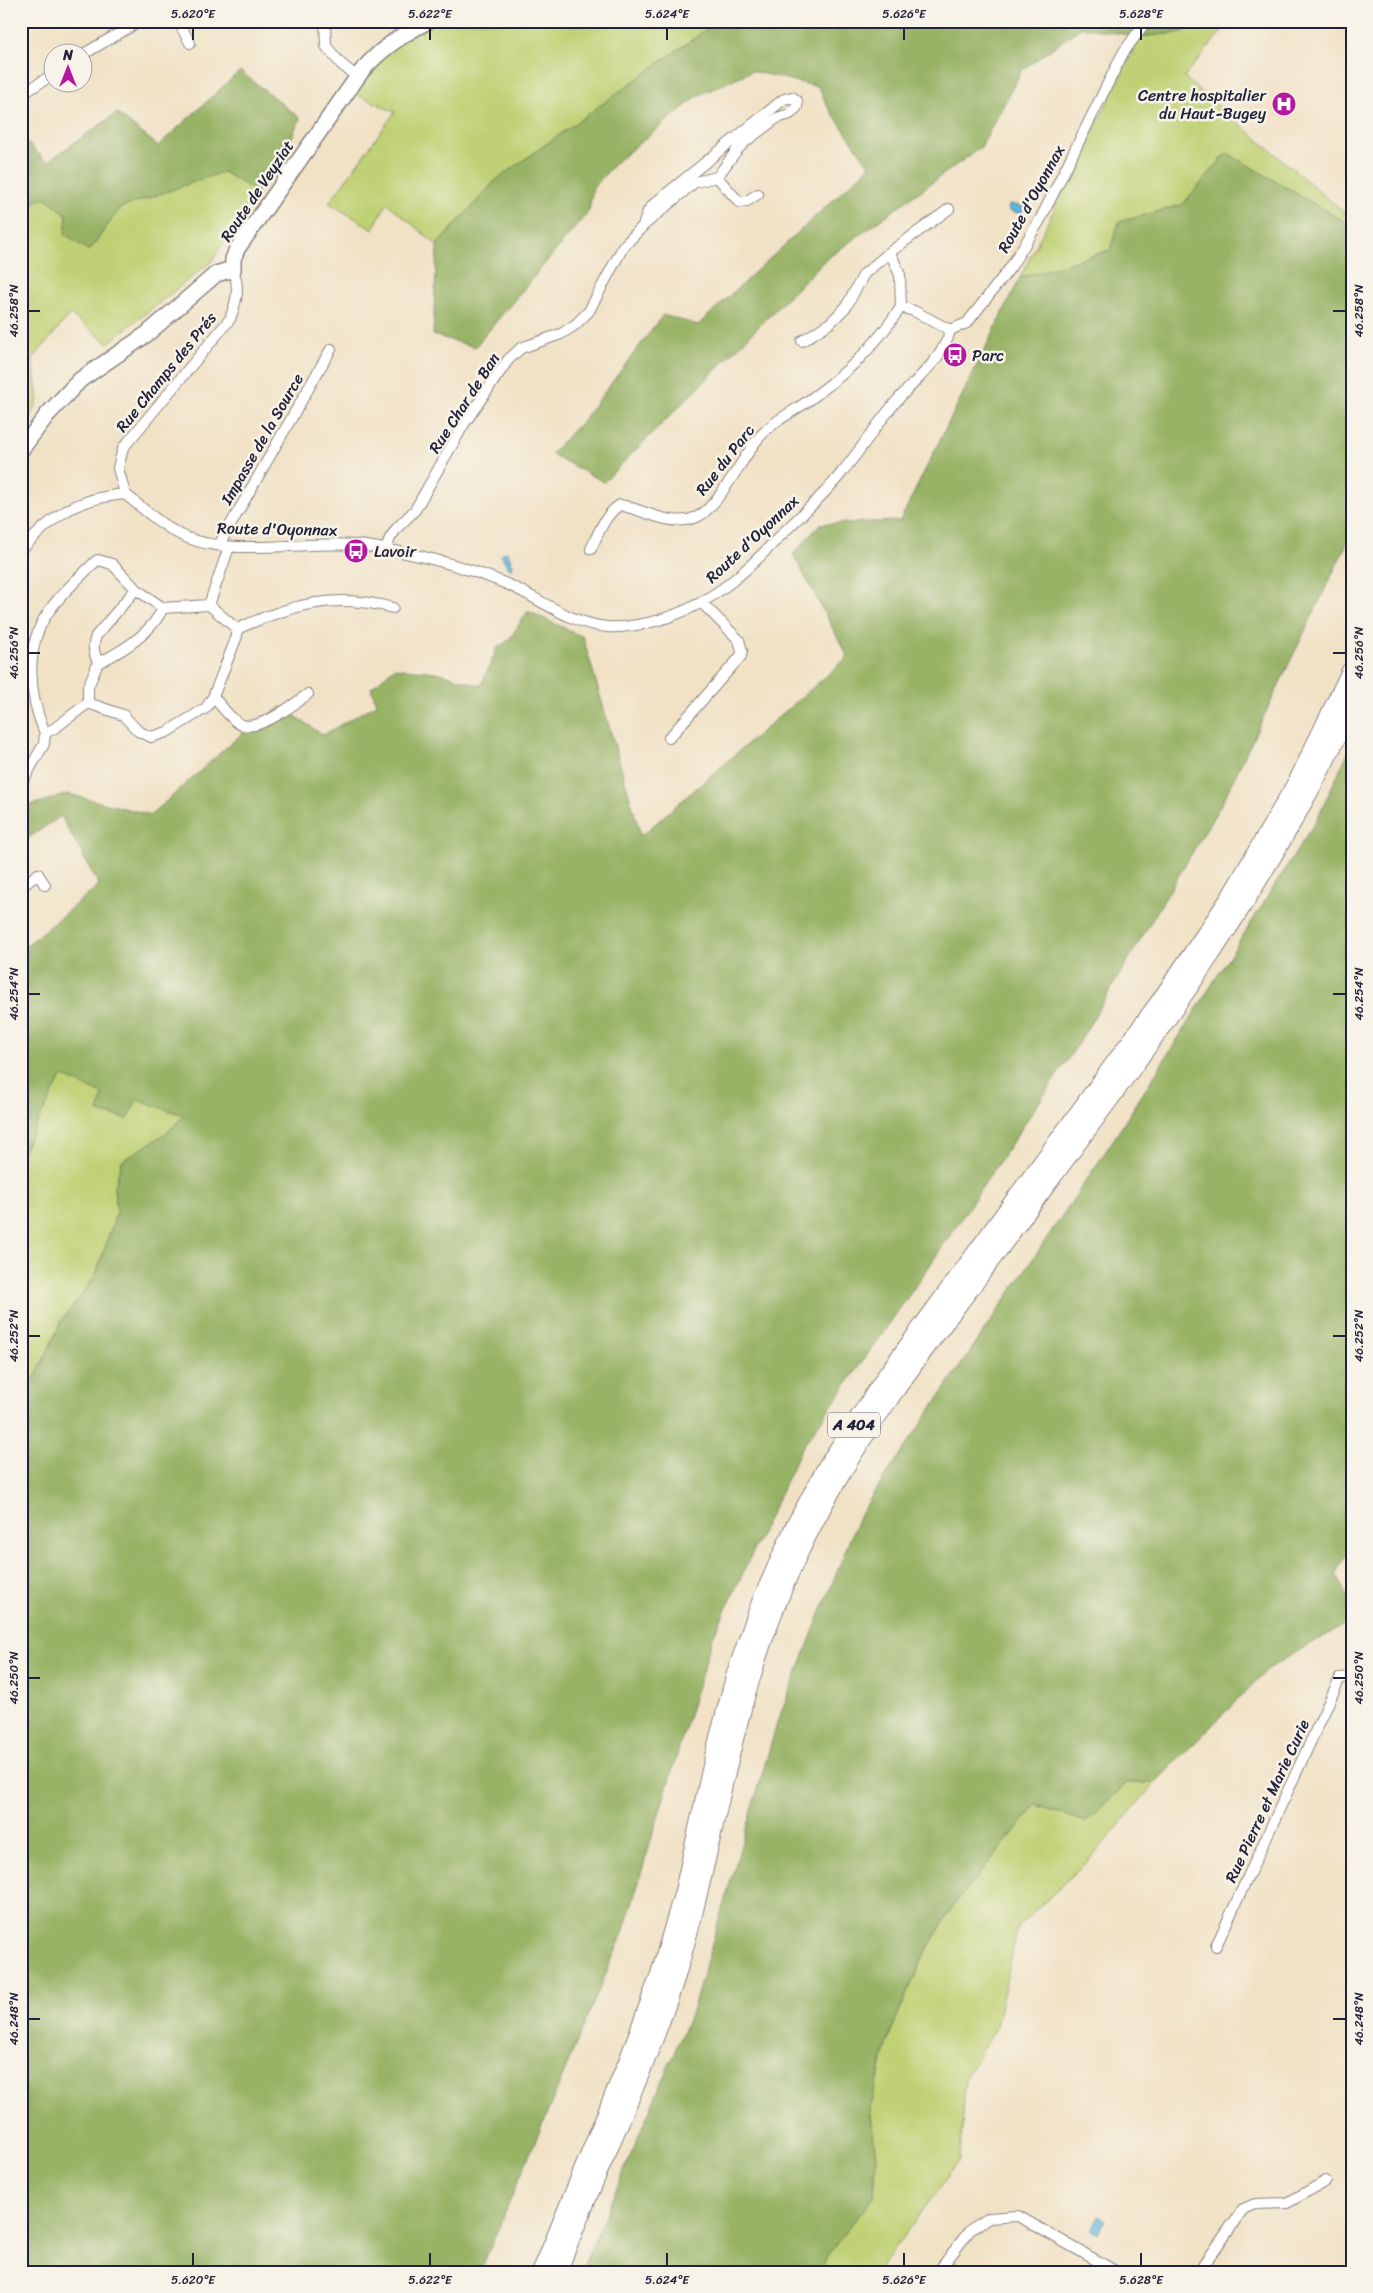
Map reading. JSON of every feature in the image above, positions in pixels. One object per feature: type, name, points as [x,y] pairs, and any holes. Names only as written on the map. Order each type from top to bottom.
[{"type":"highway","name":"A 404","points":[[542,2272],[629,2060],[660,1976],[682,1898],[715,1755],[736,1676],[762,1601],[794,1529],[843,1442],[889,1373],[1161,1001],[1230,899],[1299,780],[1352,670]]},
{"type":"highway","name":"A 404","points":[[557,2272],[640,2071],[675,1978],[700,1887],[728,1762],[750,1679],[774,1610],[804,1540],[836,1480],[894,1392],[1208,958],[1278,847],[1313,784],[1352,704]]},
{"type":"street","points":[[92,49],[140,21]]},
{"type":"street","points":[[178,21],[190,43]]},
{"type":"street","points":[[326,21],[326,46],[341,64],[357,77]]},
{"type":"street","name":"Route de Veyziat","points":[[21,450],[47,415],[80,380],[147,334],[216,274],[233,269],[233,259],[237,249],[368,63],[386,47],[428,21]]},
{"type":"street","name":"Route d'Oyonnax","points":[[125,494],[173,531],[195,541],[224,546],[342,544],[386,550],[483,574],[513,587],[561,613],[597,626],[612,628],[664,619],[702,603],[723,590],[752,564],[836,480],[894,404],[934,361],[945,346],[950,330],[966,323],[1010,268],[1040,220],[1123,53],[1146,21]]},
{"type":"street","points":[[21,95],[42,81]]},
{"type":"street","name":"Rue Char de Ban","points":[[386,550],[396,528],[415,510],[464,424],[508,360],[521,348],[561,334],[575,325],[589,311],[623,247],[643,226],[695,182],[716,177],[736,150],[746,141],[777,118],[790,114],[798,107],[795,98],[788,97],[784,99],[682,179],[648,212],[643,226]]},
{"type":"street","points":[[716,177],[739,202],[747,201],[758,194]]},
{"type":"street","points":[[802,341],[830,323],[846,307],[864,274],[890,252],[949,209]]},
{"type":"street","points":[[890,252],[900,275],[901,307],[914,311],[950,330]]},
{"type":"street","name":"Rue Champs des Prés","points":[[125,494],[118,468],[123,448],[230,319],[238,298],[238,282],[233,269]]},
{"type":"street","name":"Rue du Parc","points":[[591,550],[601,527],[614,508],[620,504],[638,508],[666,520],[680,522],[698,517],[717,498],[758,438],[853,366],[882,336],[901,307]]},
{"type":"street","name":"Impasse de la Source","points":[[209,605],[224,546],[331,349]]},
{"type":"street","points":[[21,550],[47,524],[72,507],[98,497],[125,494]]},
{"type":"street","points":[[21,784],[44,744],[45,733],[37,715],[31,674],[35,641],[48,612],[98,560],[112,564],[136,589],[163,608],[209,605],[237,629],[237,636],[213,697],[206,708],[168,732],[152,737],[138,731],[123,716],[88,703]]},
{"type":"street","points":[[98,663],[93,651],[96,636],[136,589]]},
{"type":"street","points":[[237,629],[275,612],[299,606],[342,600],[370,602],[393,608]]},
{"type":"street","points":[[669,738],[741,656],[742,651],[739,640],[702,603]]},
{"type":"street","points":[[88,703],[88,687],[98,663],[119,653],[132,643],[159,616],[163,608]]},
{"type":"street","points":[[213,697],[238,724],[248,726],[257,725],[286,711],[308,694]]},
{"type":"street","points":[[45,733],[55,728],[88,703]]},
{"type":"street","points":[[21,887],[38,874],[46,885]]},
{"type":"street","name":"Rue Pierre et Marie Curie","points":[[1216,1946],[1340,1678],[1352,1677]]},
{"type":"street","points":[[1199,2272],[1243,2209],[1255,2204],[1286,2202],[1326,2181]]},
{"type":"street","points":[[938,2272],[970,2230],[989,2218],[1018,2216],[1117,2272]]},
{"type":"green space","points":[[419,21],[718,21],[496,180],[437,245],[387,203],[373,229],[329,203],[395,112],[356,94],[380,45]]},
{"type":"green space","points":[[718,21],[1197,21],[1183,32],[1140,37],[1082,27],[1022,70],[981,147],[825,260],[604,482],[551,454],[584,419],[663,315],[698,325],[870,166],[827,106],[819,87],[752,71],[699,95],[615,163],[593,188],[589,211],[475,347],[433,335],[437,245],[496,180]]},
{"type":"green space","points":[[1197,21],[1230,21],[1184,77],[1352,219],[1352,226],[1227,153],[1182,205],[1119,222],[1110,250],[1020,278],[1140,37],[1183,32]]},
{"type":"green space","points":[[240,71],[300,118],[288,146],[257,192],[223,172],[120,208],[89,251],[65,234],[67,215],[46,198],[21,206],[21,137],[47,162],[117,113],[158,146]]},
{"type":"green space","points":[[1227,153],[1352,226],[1352,533],[1223,801],[1078,1044],[924,1274],[801,1449],[712,1639],[623,1933],[480,2272],[21,2272],[21,1394],[37,1374],[62,1320],[96,1275],[117,1211],[114,1188],[122,1161],[168,1132],[184,1115],[137,1100],[128,1119],[98,1112],[103,1094],[62,1076],[21,1154],[21,950],[99,885],[61,816],[21,843],[21,808],[68,794],[151,815],[248,728],[282,707],[323,735],[377,704],[371,688],[394,668],[437,672],[481,686],[497,648],[509,640],[528,611],[583,637],[641,836],[848,657],[793,554],[820,524],[900,521],[1020,278],[1110,250],[1119,222],[1182,205]]},
{"type":"green space","points":[[223,171],[257,192],[212,261],[108,343],[70,314],[33,359],[38,401],[21,440],[21,206],[46,197],[67,215],[89,251],[120,208]]},
{"type":"green space","points":[[1352,744],[1352,1542],[1336,1575],[1352,1606],[1352,1620],[1268,1669],[1155,1783],[1127,1783],[1086,1822],[1036,1805],[953,1906],[925,1953],[891,2031],[870,2106],[876,2160],[874,2196],[827,2256],[820,2272],[581,2272],[693,2008],[778,1720],[860,1514],[1114,1139],[1317,819]]},
{"type":"green space","points":[[62,1075],[104,1094],[99,1111],[137,1100],[185,1115],[168,1132],[122,1161],[114,1188],[117,1211],[96,1275],[62,1320],[37,1374],[21,1394],[21,1154]]},
{"type":"green space","points":[[1127,1783],[1155,1783],[1092,1857],[1018,1927],[996,2026],[965,2079],[960,2160],[877,2272],[820,2272],[827,2256],[874,2196],[876,2160],[870,2106],[891,2031],[925,1953],[953,1906],[1036,1805],[1086,1822]]},
{"type":"water","points":[[1010,204],[1024,207],[1022,214],[1009,211]]},
{"type":"water","points":[[505,552],[508,553],[513,565],[512,568],[509,568],[501,555]]},
{"type":"water","points":[[1099,2216],[1106,2220],[1097,2234],[1091,2230]]},
{"type":"place","name":"Centre hospitalier du Haut-Bugey","points":[[1284,104]]},
{"type":"place","name":"Parc","points":[[955,355]]},
{"type":"place","name":"Lavoir","points":[[356,551]]}]
